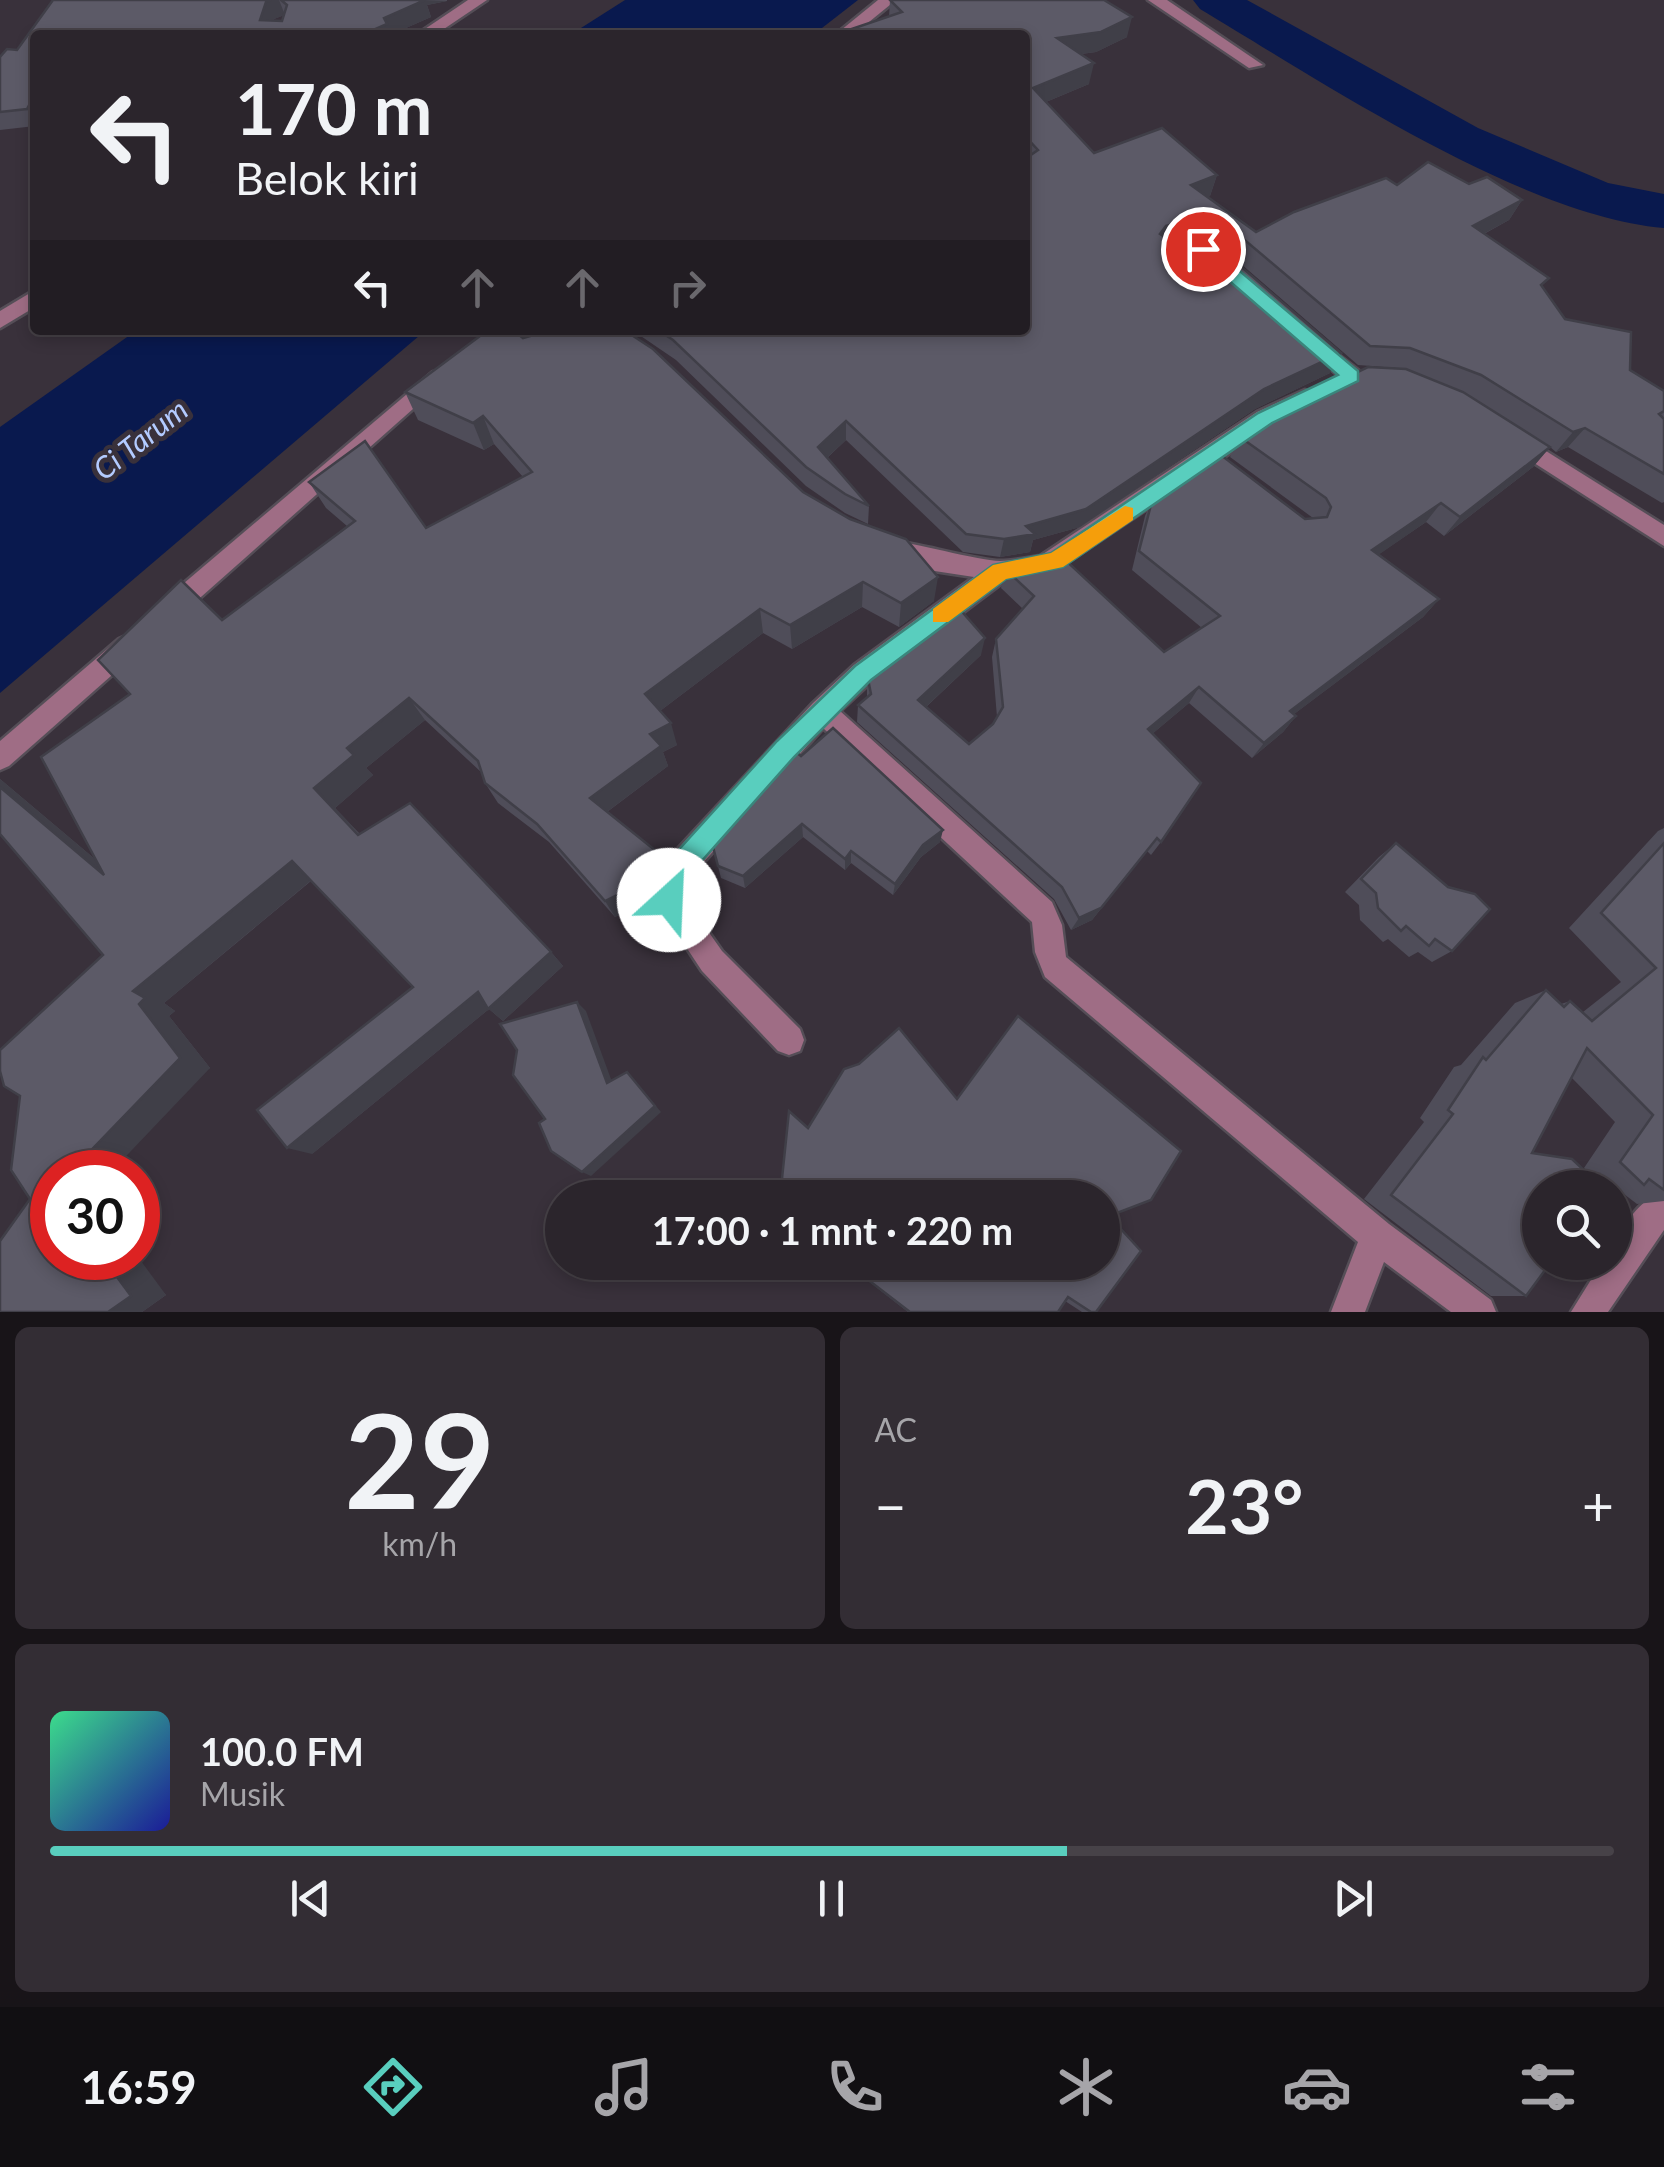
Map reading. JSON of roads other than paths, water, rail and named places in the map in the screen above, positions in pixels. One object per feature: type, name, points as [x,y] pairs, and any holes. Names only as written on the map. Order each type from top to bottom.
[{"type":"street","points":[[432,30],[479,0]]},
{"type":"street","points":[[849,30],[888,0]]},
{"type":"street","points":[[1156,0],[1255,65]]},
{"type":"street","points":[[0,321],[30,300]]},
{"type":"street","points":[[864,536],[928,560],[1000,571],[1056,561],[1265,418],[1362,375],[1296,328]]},
{"type":"street","points":[[0,758],[445,369]]},
{"type":"street","points":[[1488,423],[1664,538]]},
{"type":"street","points":[[1207,456],[1234,477]]},
{"type":"street","points":[[789,1040],[712,962],[669,900],[683,864],[822,711],[863,673],[1000,571]]},
{"type":"street","points":[[822,711],[1042,912],[1048,923],[1046,952],[1056,967],[1377,1236],[1479,1312]]},
{"type":"street","points":[[1588,1312],[1657,1211]]},
{"type":"street","points":[[1348,1312],[1377,1236]]},
{"type":"water","points":[[625,0],[858,0],[819,30],[578,30]]},
{"type":"water","name":"Ci Tarum","points":[[130,335],[420,335],[0,693],[0,427]]},
{"type":"waterway","points":[[1215,0],[1461,138],[1604,199],[1664,211]]}]
